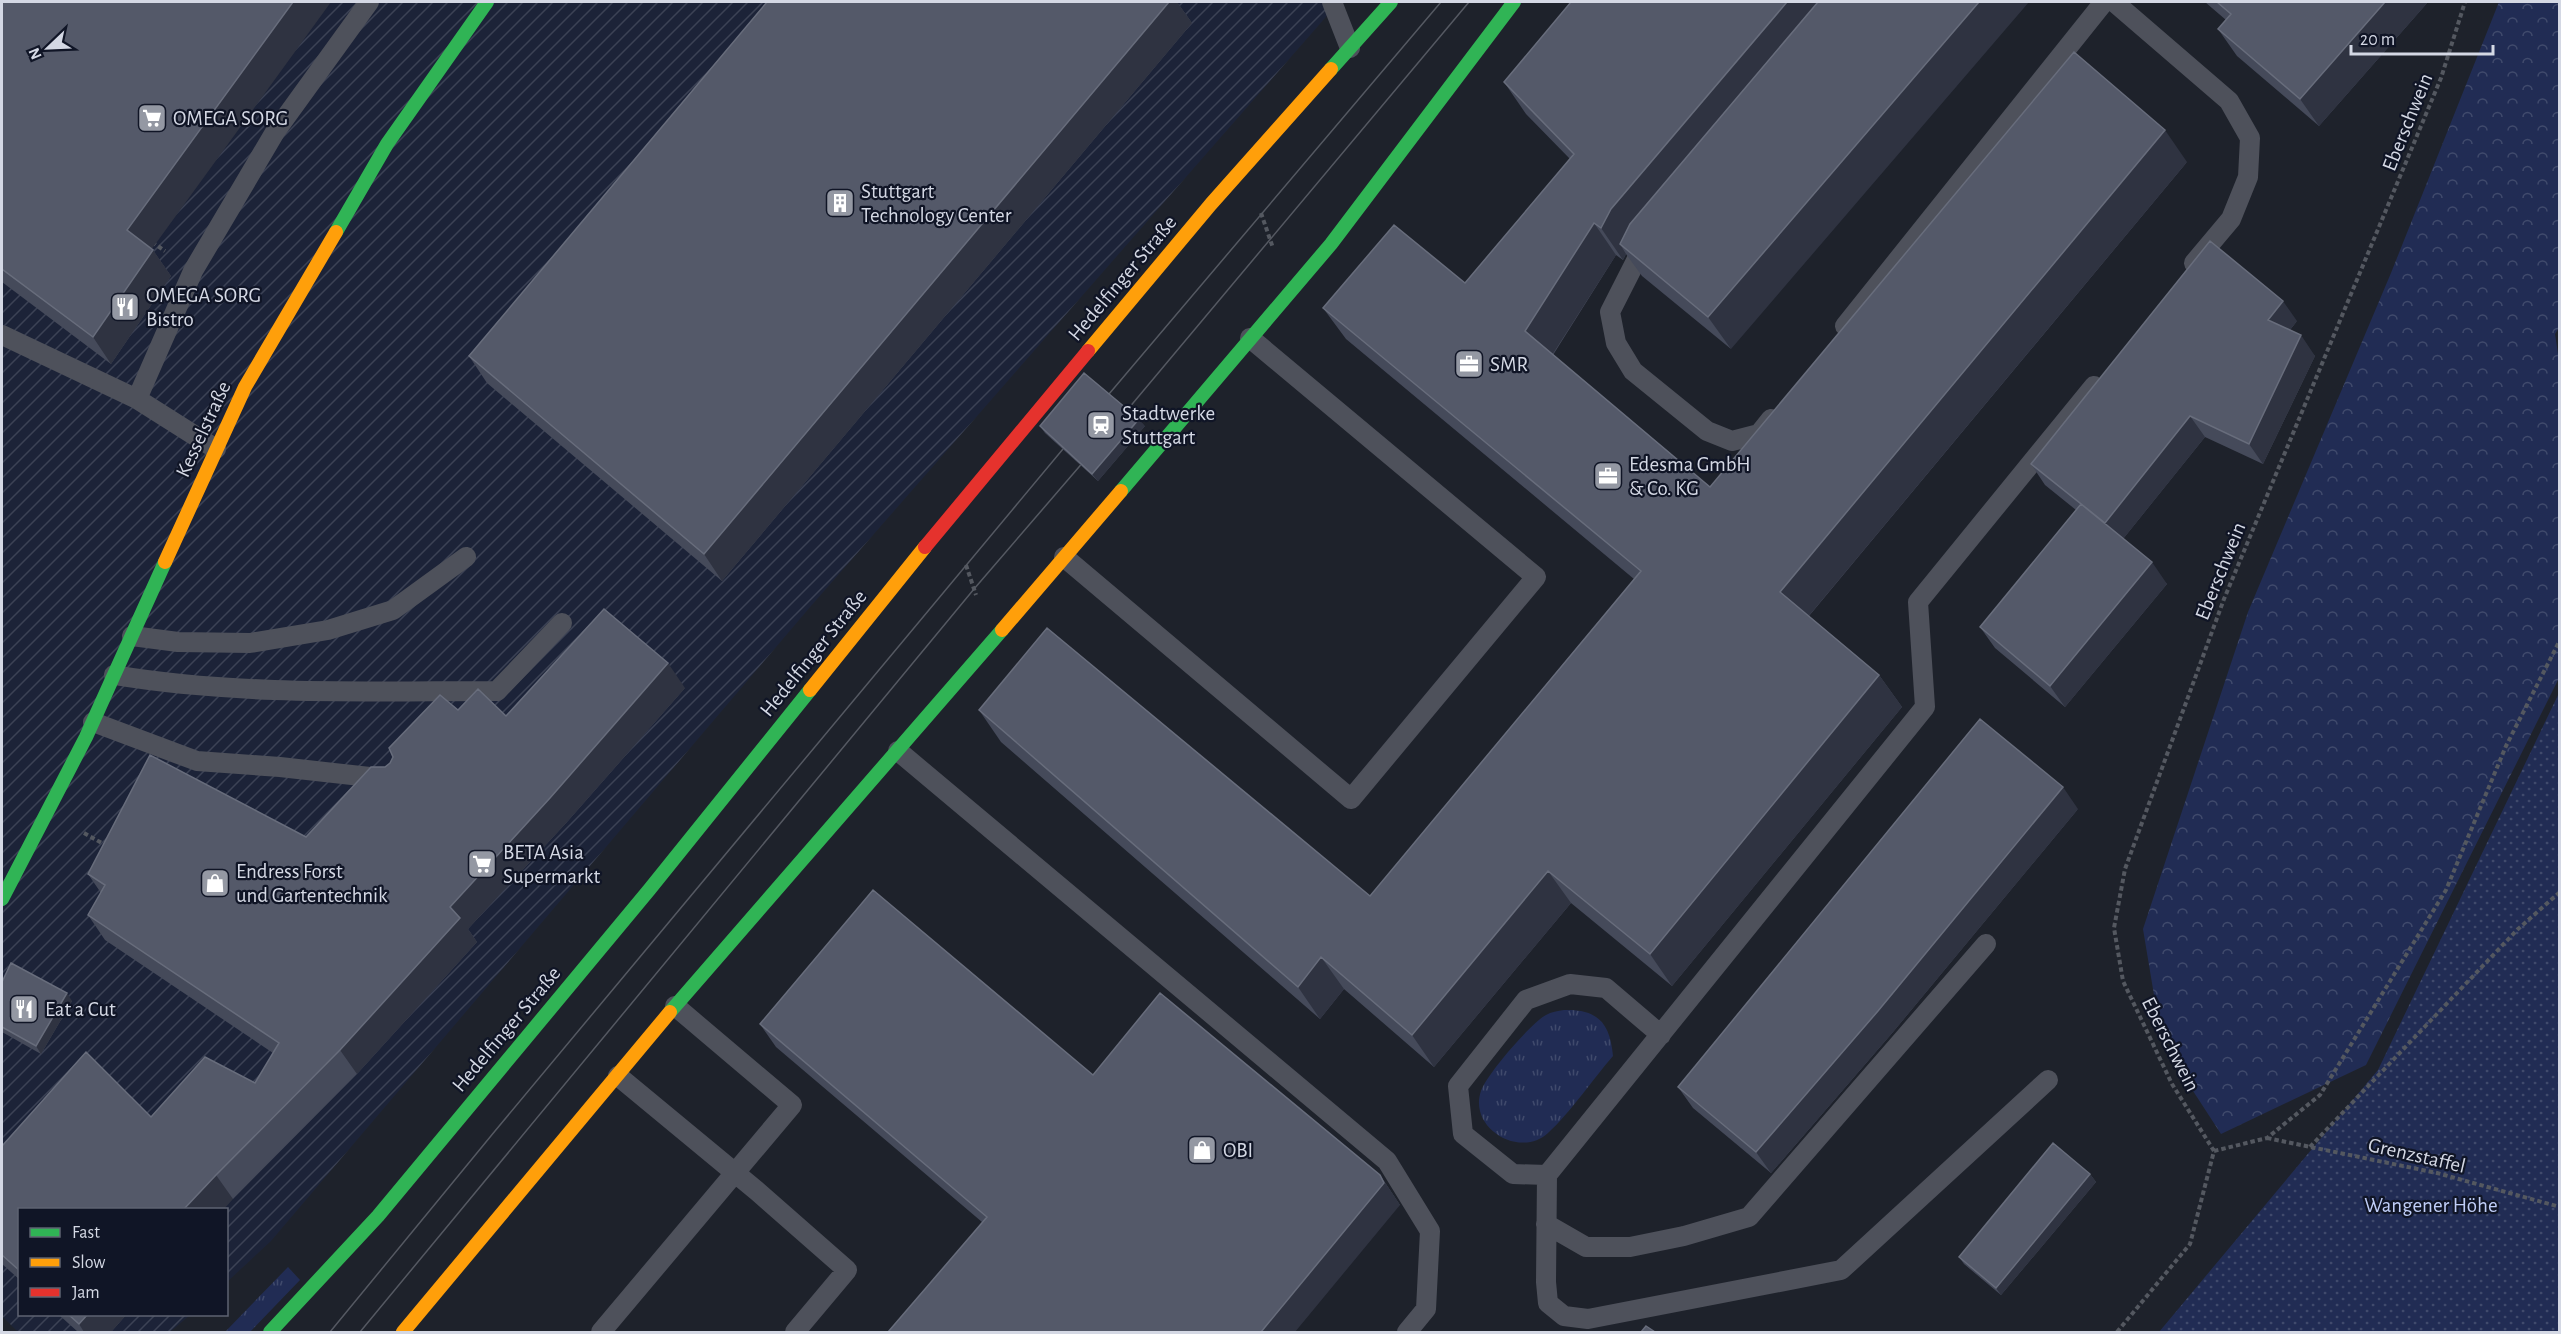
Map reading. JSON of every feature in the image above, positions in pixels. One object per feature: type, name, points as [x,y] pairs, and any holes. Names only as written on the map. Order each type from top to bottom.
[{"type":"street","name":"Kesselstraße","points":[[2,899],[93,722],[244,387],[387,144],[488,2]]},
{"type":"street","name":"Hedelfinger Straße","points":[[270,1332],[378,1216],[649,890],[915,559],[1211,204],[1391,2]]},
{"type":"street","points":[[403,1332],[675,1006],[898,751],[1331,244],[1514,2]]},
{"type":"lane","points":[[136,399],[192,271],[275,132],[369,2]]},
{"type":"lane","points":[[1332,2],[1350,48]]},
{"type":"lane","points":[[1832,342],[2104,2]]},
{"type":"lane","points":[[2114,2],[2229,101],[2250,138],[2248,177],[2230,219],[2186,273]]},
{"type":"lane","points":[[1657,231],[1642,249],[1610,312],[1616,343],[1633,371],[1707,430],[1732,441],[1759,434],[1781,406]]},
{"type":"lane","points":[[2,335],[136,399],[216,449]]},
{"type":"lane","points":[[1064,556],[1351,799],[1536,577],[1250,338]]},
{"type":"lane","points":[[2048,1080],[1841,1270],[1588,1319],[1564,1316],[1548,1303],[1547,1175],[1925,707],[1917,602],[2104,374]]},
{"type":"lane","points":[[132,636],[178,642],[250,643],[328,630],[393,610],[466,557]]},
{"type":"lane","points":[[114,675],[157,682],[285,692],[497,691],[562,623]]},
{"type":"lane","points":[[93,722],[197,761],[280,767],[398,780]]},
{"type":"lane","points":[[898,751],[1387,1161],[1430,1231],[1426,1309],[1407,1332]]},
{"type":"lane","points":[[1546,1224],[1586,1247],[1630,1247],[1684,1236],[1749,1217],[1986,944]]},
{"type":"lane","points":[[1547,1175],[1513,1174],[1463,1134],[1458,1086],[1526,1000],[1570,984],[1606,988],[1661,1035]]},
{"type":"lane","points":[[601,1332],[792,1105],[675,1006]]},
{"type":"lane","points":[[618,1076],[757,1191],[847,1270],[795,1332]]},
{"type":"path","name":"Eberschwein","points":[[2214,1151],[2172,1084],[2123,981],[2114,928],[2125,869],[2224,599],[2441,78],[2465,2]]},
{"type":"path","points":[[964,557],[977,597]]},
{"type":"path","points":[[2116,1332],[2190,1244],[2214,1151],[2267,1138],[2320,1095],[2446,890],[2506,747],[2559,640]]},
{"type":"path","points":[[84,833],[110,847]]},
{"type":"path","points":[[2310,1147],[2518,929],[2559,892]]},
{"type":"path","name":"Grenzstaffel","points":[[2267,1138],[2437,1173],[2559,1207]]},
{"type":"shaded area","points":[[2,2],[1339,2],[811,606],[271,1241],[228,1281],[228,1208],[18,1208],[18,1316],[189,1316],[170,1332],[18,1332],[2,1316]]},
{"type":"green space","points":[[2499,2],[2559,2],[2560,326],[2555,334],[2560,367],[2559,678],[2366,1065],[2221,1134],[2182,1074],[2157,1013],[2143,929],[2248,612],[2391,273]]},
{"type":"green space","name":"Wangener Höhe","points":[[2559,693],[2559,1332],[2159,1332],[2378,1070]]},
{"type":"green space","points":[[1564,1010],[1586,1012],[1600,1020],[1609,1035],[1613,1056],[1548,1133],[1537,1140],[1524,1143],[1499,1136],[1482,1117],[1479,1104],[1485,1083],[1530,1028],[1546,1015]]},
{"type":"green space","points":[[288,1267],[300,1280],[250,1332],[225,1332]]},
{"type":"building","points":[[2,2],[293,2],[127,230],[153,250],[93,337],[2,269]]},
{"type":"building","name":"Stuttgart Technology Center","points":[[767,2],[1169,2],[704,554],[469,356]]},
{"type":"building","points":[[1571,2],[1787,2],[1611,209],[1601,228],[1594,223],[1525,331],[1710,487],[2074,52],[2165,130],[1780,592],[1879,675],[1650,954],[1548,871],[1412,1035],[1321,957],[1298,987],[979,710],[1047,628],[1370,896],[1641,571],[1323,308],[1394,225],[1465,283],[1574,154],[1504,82]]},
{"type":"building","points":[[1818,2],[1979,2],[1708,317],[1620,244],[1630,224]]},
{"type":"building","points":[[2217,2],[2385,2],[2300,99],[2218,29],[2231,14]]},
{"type":"building","points":[[2210,241],[2283,301],[2268,320],[2301,335],[2249,444],[2190,416],[2105,523],[2031,464]]},
{"type":"building","points":[[1084,373],[1139,419],[1092,474],[1040,426]]},
{"type":"building","points":[[2081,504],[2152,562],[2050,686],[1980,627]]},
{"type":"building","points":[[604,609],[668,663],[550,798],[450,907],[460,918],[340,1050],[185,1208],[18,1208],[18,1269],[2,1255],[2,1146],[86,1052],[151,1117],[205,1057],[255,1083],[279,1043],[88,915],[105,885],[88,874],[150,755],[306,837],[371,767],[385,767],[390,763],[393,757],[389,748],[440,695],[458,710],[478,689],[506,716]]},
{"type":"building","points":[[1980,719],[2063,787],[1878,1011],[1756,1152],[1678,1087]]},
{"type":"building","points":[[873,890],[1093,1075],[1160,993],[1380,1175],[1384,1183],[1261,1332],[888,1332],[987,1217],[760,1024]]},
{"type":"building","points":[[11,963],[67,993],[36,1046],[2,1027],[2,982]]},
{"type":"building","points":[[2053,1143],[2090,1174],[1996,1288],[1959,1257]]},
{"type":"building","points":[[70,1316],[86,1316],[79,1324]]},
{"type":"building","points":[[1646,1326],[1655,1332],[1641,1332]]},
{"type":"tram line","points":[[1098,407],[1441,2]]},
{"type":"tram line","points":[[1118,421],[1469,2]]},
{"type":"tram line","points":[[330,1332],[1073,437]]},
{"type":"tram line","points":[[360,1332],[974,589],[1091,453]]},
{"type":"traffic: fast","points":[[336,232],[387,144],[487,2]]},
{"type":"traffic: fast","points":[[1331,69],[1391,2]]},
{"type":"traffic: fast","points":[[1121,491],[1331,244],[1514,2]]},
{"type":"traffic: fast","points":[[2,899],[86,737],[165,562]]},
{"type":"traffic: fast","points":[[670,1012],[1002,630]]},
{"type":"traffic: fast","points":[[270,1332],[378,1216],[649,890],[810,690]]},
{"type":"traffic: slow","points":[[1088,351],[1211,204],[1331,69]]},
{"type":"traffic: slow","points":[[165,562],[245,387],[336,232]]},
{"type":"traffic: slow","points":[[1002,630],[1121,491]]},
{"type":"traffic: slow","points":[[810,690],[925,547]]},
{"type":"traffic: slow","points":[[403,1332],[670,1012]]},
{"type":"traffic: jam","points":[[925,547],[1088,351]]},
{"type":"place","name":"OMEGA SORG","points":[[152,118]]},
{"type":"place","name":"Stuttgart Technology Center","points":[[840,203]]},
{"type":"place","name":"OMEGA SORG Bistro","points":[[125,307]]},
{"type":"place","name":"SMR","points":[[1469,364]]},
{"type":"place","name":"Stadtwerke Stuttgart","points":[[1101,425]]},
{"type":"place","name":"Edesma GmbH & Co. KG","points":[[1608,476]]},
{"type":"place","name":"BETA Asia Supermarkt","points":[[482,864]]},
{"type":"place","name":"Endress Forst und Gartentechnik","points":[[215,883]]},
{"type":"place","name":"Eat a Cut","points":[[24,1009]]},
{"type":"place","name":"OBI","points":[[1202,1150]]}]
